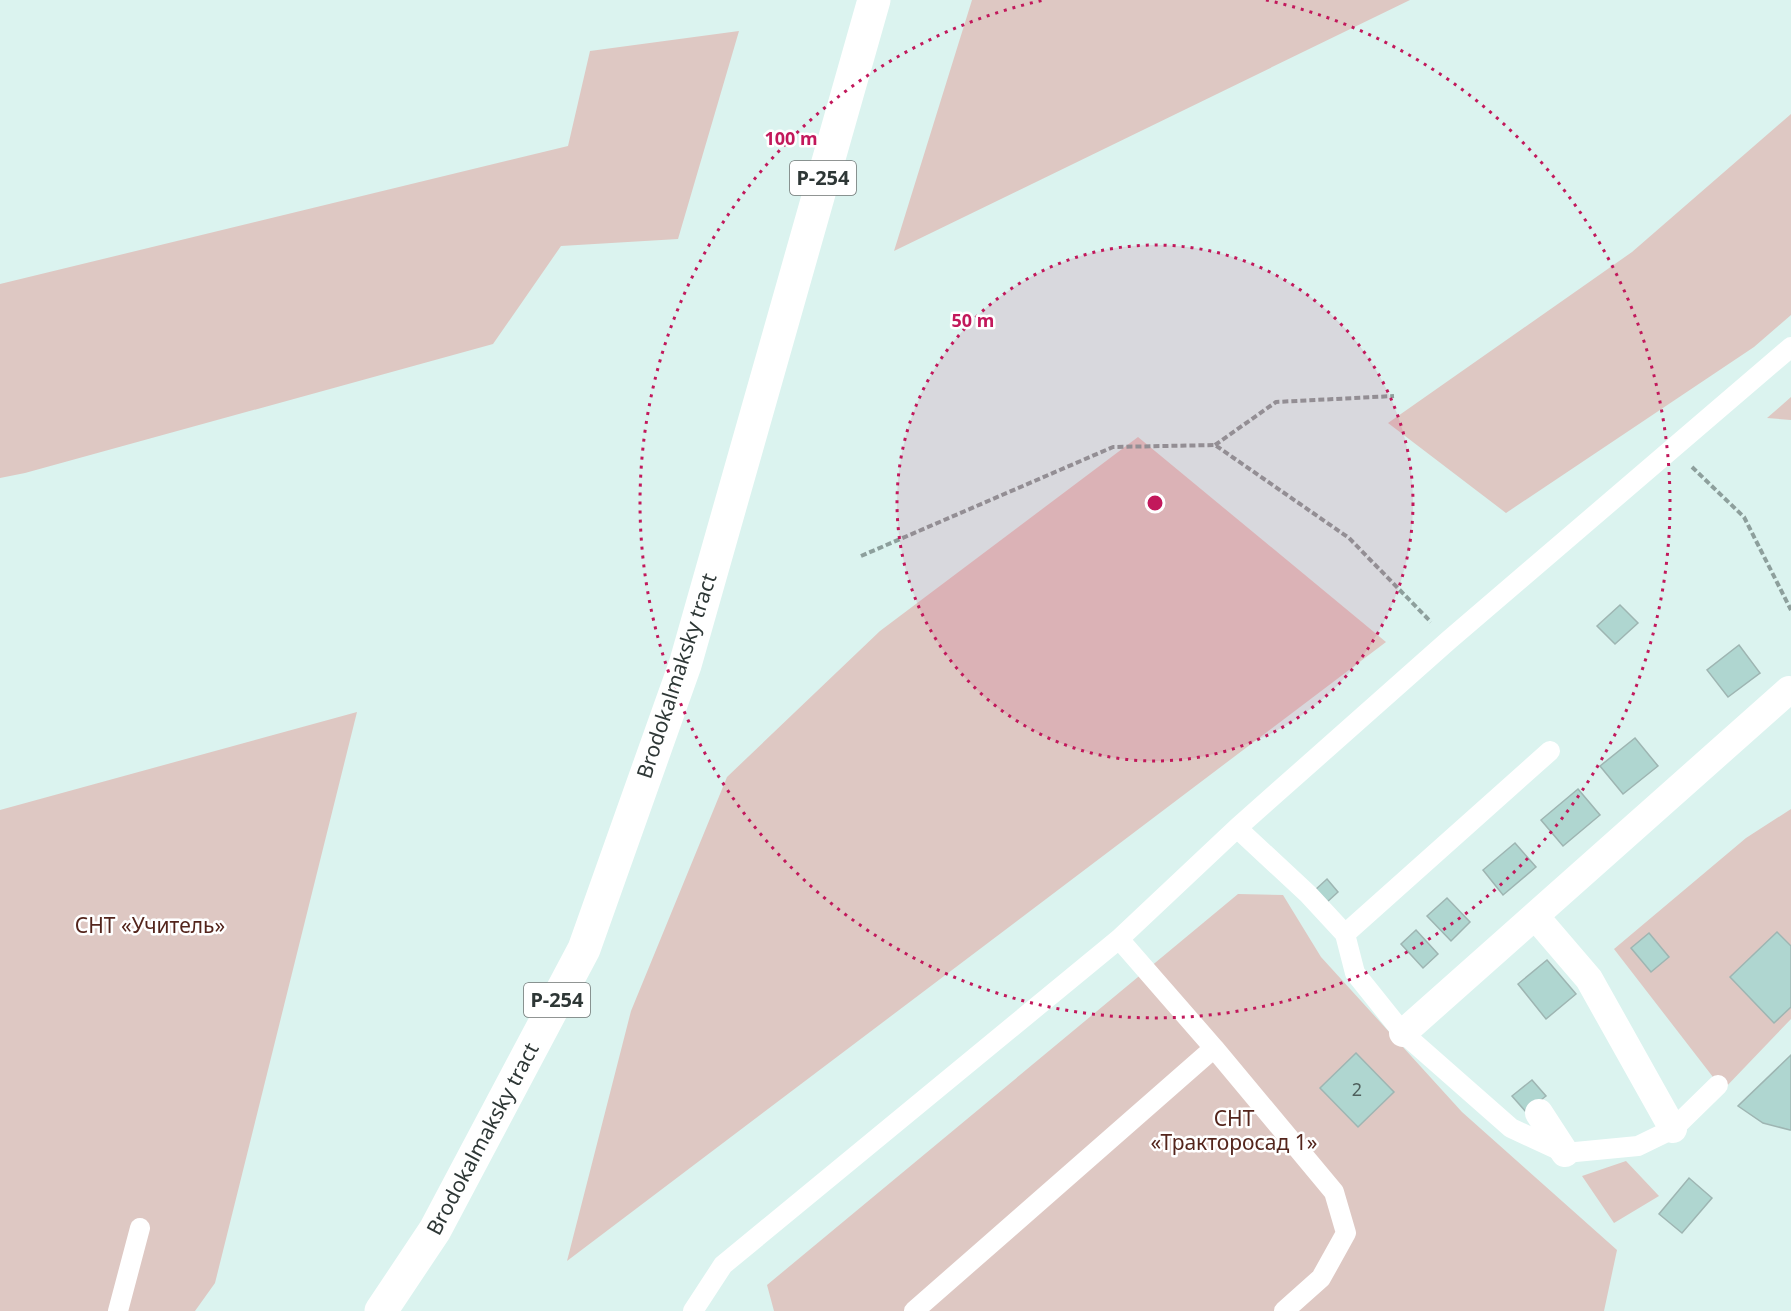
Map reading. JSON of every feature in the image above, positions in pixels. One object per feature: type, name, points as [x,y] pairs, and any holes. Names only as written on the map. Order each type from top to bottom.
[{"type":"main road","name":"Brodokalmaksky tract","points":[[381,1311],[435,1230],[584,949],[685,665],[874,0]]},
{"type":"street","points":[[1403,1033],[1789,690]]},
{"type":"street","points":[[1535,916],[1589,979],[1673,1129]]},
{"type":"street","points":[[1539,1113],[1565,1153]]},
{"type":"lane","points":[[693,1311],[723,1265],[1119,939],[1237,828],[1449,640],[1791,347]]},
{"type":"lane","points":[[1345,934],[1550,750]]},
{"type":"lane","points":[[1237,828],[1308,894],[1345,934],[1355,973],[1403,1033],[1510,1128],[1565,1153],[1638,1146],[1673,1129],[1718,1085]]},
{"type":"lane","points":[[1119,939],[1214,1048],[1334,1192],[1346,1233],[1321,1278],[1284,1311]]},
{"type":"lane","points":[[914,1311],[1214,1048]]},
{"type":"lane","points":[[118,1311],[140,1228]]},
{"type":"path","points":[[861,556],[1113,447],[1215,445],[1276,402],[1394,396]]},
{"type":"path","points":[[1215,445],[1349,538],[1449,640]]},
{"type":"path","points":[[1672,448],[1744,517],[1791,610]]},
{"type":"green space","points":[[972,0],[1410,0],[894,251]]},
{"type":"green space","points":[[739,31],[678,239],[561,246],[493,344],[0,478],[0,284],[568,146],[590,51]]},
{"type":"green space","points":[[1791,114],[1791,315],[1754,347],[1506,513],[1388,423],[1632,252]]},
{"type":"green space","points":[[1791,397],[1791,420],[1767,418]]},
{"type":"green space","points":[[1138,437],[1386,642],[567,1261],[631,1011],[727,777],[880,631]]},
{"type":"green space","name":"СНТ «Учитель»","points":[[357,712],[215,1283],[195,1311],[0,1311],[0,810]]},
{"type":"green space","points":[[1791,809],[1791,1019],[1723,1090],[1614,949],[1746,838]]},
{"type":"green space","name":"СНТ «Тракторосад 1»","points":[[1238,894],[1283,895],[1321,957],[1462,1112],[1617,1250],[1604,1311],[774,1311],[767,1285]]},
{"type":"green space","points":[[1626,1161],[1659,1196],[1614,1223],[1582,1176]]},
{"type":"building","points":[[1620,605],[1638,623],[1615,644],[1597,626]]},
{"type":"building","points":[[1739,645],[1760,673],[1728,697],[1707,670]]},
{"type":"building","points":[[1635,738],[1658,766],[1623,794],[1600,766]]},
{"type":"building","points":[[1578,789],[1600,815],[1563,846],[1541,820]]},
{"type":"building","points":[[1515,843],[1536,867],[1503,895],[1483,870]]},
{"type":"building","points":[[1327,879],[1338,892],[1326,903],[1314,891]]},
{"type":"building","points":[[1447,898],[1470,922],[1451,941],[1427,916]]},
{"type":"building","points":[[1416,930],[1438,954],[1423,968],[1401,944]]},
{"type":"building","points":[[1777,932],[1791,946],[1791,1007],[1774,1023],[1730,977]]},
{"type":"building","points":[[1649,933],[1669,957],[1651,972],[1631,948]]},
{"type":"building","points":[[1547,960],[1576,994],[1546,1019],[1518,984]]},
{"type":"building","points":[[1356,1053],[1394,1092],[1358,1127],[1320,1088]]},
{"type":"building","points":[[1791,1055],[1790,1130],[1763,1123],[1738,1106]]},
{"type":"building","points":[[1532,1080],[1546,1096],[1526,1112],[1512,1096]]},
{"type":"building","points":[[1689,1178],[1712,1198],[1682,1233],[1659,1214]]}]
